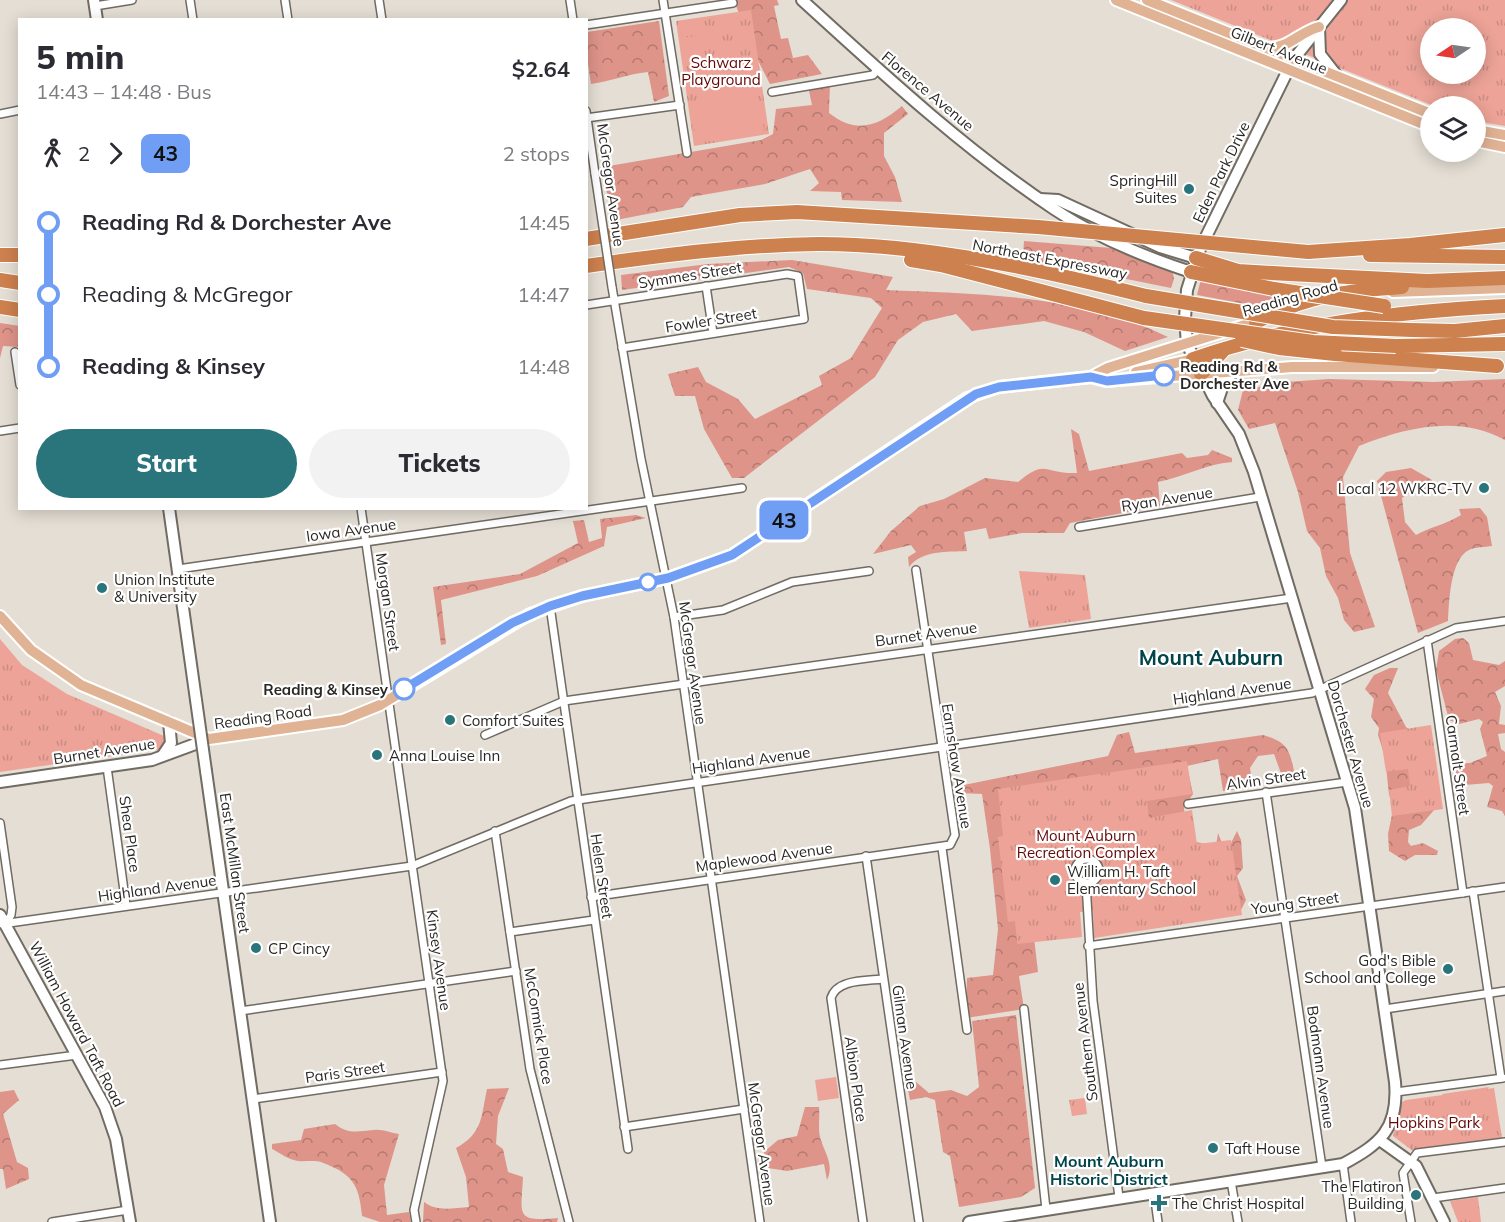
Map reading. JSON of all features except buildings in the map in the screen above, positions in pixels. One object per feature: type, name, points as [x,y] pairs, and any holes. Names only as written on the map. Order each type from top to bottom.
[{"type":"highway","name":"Northeast Expressway","points":[[588,239],[741,215],[797,212],[1038,227],[1308,252],[1448,257],[1505,256]]},
{"type":"highway","points":[[1308,252],[1449,242],[1505,235]]},
{"type":"highway","points":[[820,244],[940,265],[1144,318],[1279,348],[1501,366]]},
{"type":"highway","name":"Northeast Expressway","points":[[588,266],[682,252],[820,244],[874,247],[946,256],[1061,277],[1146,296],[1333,327],[1455,331],[1505,327]]},
{"type":"highway","points":[[0,255],[18,255]]},
{"type":"highway","points":[[1196,258],[1238,271],[1427,281],[1505,278]]},
{"type":"highway","points":[[1191,272],[1274,289],[1426,312]]},
{"type":"highway","points":[[0,280],[18,283]]},
{"type":"highway","points":[[1257,322],[1289,305],[1313,298],[1408,286],[1427,281]]},
{"type":"highway","points":[[1193,359],[1227,347],[1334,321],[1505,306]]},
{"type":"highway","points":[[0,307],[18,310]]},
{"type":"highway","points":[[1144,318],[1313,342],[1396,346],[1505,344]]},
{"type":"highway","points":[[1201,374],[1227,347]]},
{"type":"main road","name":"Gilbert Avenue","points":[[1116,0],[1287,71],[1420,123]]},
{"type":"main road","name":"Gilbert Avenue","points":[[1147,0],[1420,110]]},
{"type":"main road","points":[[1265,48],[1288,45],[1308,29],[1318,27]]},
{"type":"main road","points":[[1486,132],[1505,135]]},
{"type":"main road","points":[[1486,143],[1505,147]]},
{"type":"main road","name":"Reading Road","points":[[1091,377],[1108,368],[1309,305],[1370,293],[1505,288]]},
{"type":"main road","points":[[1117,380],[1126,374],[1193,359]]},
{"type":"main road","name":"Reading Road","points":[[0,616],[32,650],[81,685],[209,739],[344,720],[388,699],[512,623],[550,606],[582,596],[668,578],[732,555],[976,394],[999,387],[1091,377],[1117,380],[1292,368],[1501,366]]},
{"type":"street","points":[[97,18],[95,3],[132,0]]},
{"type":"street","points":[[190,0],[193,18]]},
{"type":"street","points":[[285,0],[288,18]]},
{"type":"street","points":[[379,0],[382,18]]},
{"type":"street","points":[[570,0],[573,18]]},
{"type":"street","points":[[663,0],[687,153]]},
{"type":"street","name":"Florence Avenue","points":[[802,0],[878,69],[1012,181],[1041,198],[1054,209],[1109,238],[1191,272]]},
{"type":"street","name":"Eden Park Drive","points":[[1201,374],[1187,344],[1185,305],[1196,258],[1293,60],[1341,0]]},
{"type":"street","points":[[588,25],[733,3]]},
{"type":"street","points":[[1318,27],[1320,54],[1338,77]]},
{"type":"street","points":[[772,92],[873,75],[878,69]]},
{"type":"street","points":[[588,116],[680,105]]},
{"type":"street","points":[[0,114],[18,110]]},
{"type":"street","name":"McGregor Avenue","points":[[588,123],[614,300],[641,459],[668,578],[760,1222]]},
{"type":"street","name":"Florence Avenue","points":[[1041,198],[1058,200],[1160,247],[1196,258]]},
{"type":"street","name":"Symmes Street","points":[[588,304],[787,274],[798,276],[804,319]]},
{"type":"street","points":[[706,286],[713,333]]},
{"type":"street","name":"Fowler Street","points":[[622,348],[804,319]]},
{"type":"street","points":[[15,352],[18,372]]},
{"type":"street","points":[[1217,404],[1223,385],[1233,372]]},
{"type":"street","name":"Dorchester Avenue","points":[[1201,374],[1217,404],[1239,434],[1254,472],[1355,808],[1396,1092],[1389,1122],[1381,1141]]},
{"type":"street","points":[[0,431],[18,428]]},
{"type":"street","name":"Iowa Avenue","points":[[178,569],[742,488]]},
{"type":"street","name":"Ryan Avenue","points":[[1079,527],[1260,497]]},
{"type":"street","name":"East McMillan Street","points":[[169,510],[270,1222]]},
{"type":"street","name":"Morgan Street","points":[[361,510],[388,699]]},
{"type":"street","name":"Earnshaw Avenue","points":[[915,570],[955,835],[950,845],[942,848]]},
{"type":"street","points":[[674,617],[723,610],[792,582],[869,571]]},
{"type":"street","name":"Burnet Avenue","points":[[485,735],[564,701],[1292,598]]},
{"type":"street","name":"Helen Street","points":[[550,606],[628,1149]]},
{"type":"street","name":"Highland Avenue","points":[[2,921],[412,866],[577,800],[1320,691],[1456,628],[1505,621]]},
{"type":"street","name":"Carmalt Street","points":[[1427,640],[1463,893]]},
{"type":"street","name":"Kinsey Avenue","points":[[388,699],[443,1081],[414,1210],[416,1222]]},
{"type":"street","points":[[161,758],[171,743],[169,723]]},
{"type":"street","name":"Burnet Avenue","points":[[0,782],[161,758],[209,739]]},
{"type":"street","name":"Shea Place","points":[[107,767],[126,905]]},
{"type":"street","name":"Alvin Street","points":[[1188,804],[1347,782]]},
{"type":"street","name":"Bodmann Avenue","points":[[1266,792],[1322,1167]]},
{"type":"street","points":[[0,823],[12,912],[2,921]]},
{"type":"street","name":"McCormick Place","points":[[495,831],[530,1069],[569,1222]]},
{"type":"street","points":[[942,848],[968,1030]]},
{"type":"street","name":"Maplewood Avenue","points":[[591,897],[866,856],[942,848]]},
{"type":"street","name":"Gilman Avenue","points":[[866,856],[919,1222]]},
{"type":"street","name":"Southern Avenue","points":[[1086,883],[1088,946],[1119,1197]]},
{"type":"street","name":"Young Street","points":[[1088,946],[1505,887]]},
{"type":"street","points":[[1396,1092],[1503,1078],[1473,891]]},
{"type":"street","points":[[510,932],[594,920]]},
{"type":"street","name":"William Howard Taft Road","points":[[2,921],[112,1123],[130,1222]]},
{"type":"street","points":[[240,1011],[516,971]]},
{"type":"street","name":"Albion Place","points":[[863,1222],[831,998],[835,990],[844,984],[883,978]]},
{"type":"street","points":[[1385,1009],[1505,991]]},
{"type":"street","points":[[1024,1009],[1046,1209]]},
{"type":"street","points":[[0,1065],[77,1055]]},
{"type":"street","name":"Paris Street","points":[[252,1099],[442,1072]]},
{"type":"street","points":[[624,1127],[744,1109]]},
{"type":"street","points":[[969,1222],[1343,1164],[1381,1141],[1411,1162],[1421,1174],[1444,1222]]},
{"type":"street","points":[[1410,1222],[1404,1173],[1417,1153],[1505,1142]]},
{"type":"street","points":[[1343,1164],[1352,1222]]},
{"type":"street","points":[[1231,1180],[1238,1222]]},
{"type":"street","points":[[1433,1198],[1505,1188]]},
{"type":"street","points":[[1154,1193],[1158,1222]]},
{"type":"street","points":[[52,1222],[128,1210]]},
{"type":"green space","points":[[734,0],[777,0],[779,5],[774,6],[781,39],[788,38],[793,58],[808,55],[822,74],[770,84],[751,47]]},
{"type":"green space","points":[[1171,0],[1505,0],[1505,126],[1486,123],[1486,96],[1420,96],[1420,100]]},
{"type":"green space","name":"Schwarz Playground","points":[[751,10],[769,134],[694,146],[676,21]]},
{"type":"green space","points":[[699,19],[701,34],[681,37],[679,21]]},
{"type":"green space","points":[[659,21],[669,96],[654,102],[648,72],[591,84],[588,64],[588,32]]},
{"type":"green space","points":[[702,35],[704,51],[683,54],[681,38]]},
{"type":"green space","points":[[750,66],[764,129],[762,133],[697,143],[692,114],[695,102],[707,88],[716,82]]},
{"type":"green space","points":[[830,83],[829,113],[848,124],[857,126],[875,123],[902,106],[908,114],[884,133],[884,156],[895,177],[902,202],[842,200],[841,192],[810,191],[819,183],[810,169],[765,184],[691,197],[683,207],[611,221],[603,167],[761,140],[773,134],[776,109],[812,105],[808,86]]},
{"type":"green space","points":[[1024,241],[1124,249],[1172,270],[1174,279],[1171,288],[1023,258]]},
{"type":"green space","points":[[792,260],[893,277],[886,290],[1030,299],[1102,312],[1168,337],[1125,351],[1084,332],[1044,321],[972,331],[956,314],[923,322],[898,340],[875,377],[744,478],[732,478],[704,429],[695,396],[675,396],[668,374],[698,367],[706,382],[738,399],[755,419],[822,385],[819,376],[851,358],[882,308],[871,298],[807,289],[803,273],[789,267],[622,290],[621,275],[708,264]]},
{"type":"green space","points":[[1201,279],[1301,298],[1272,309],[1197,295]]},
{"type":"green space","points":[[0,323],[18,326],[18,347],[3,346],[0,358]]},
{"type":"green space","points":[[1329,379],[1434,382],[1505,379],[1505,440],[1470,428],[1433,426],[1377,439],[1359,446],[1343,477],[1350,553],[1375,627],[1354,632],[1344,620],[1338,598],[1326,576],[1320,548],[1307,531],[1298,492],[1275,423],[1249,429],[1238,410],[1243,390],[1286,382]]},
{"type":"green space","points":[[1071,429],[1079,434],[1089,471],[1182,453],[1187,458],[1208,455],[1212,450],[1232,458],[1232,462],[1213,465],[1158,482],[1160,506],[1070,523],[1064,533],[1022,533],[989,539],[986,528],[964,532],[967,551],[928,555],[914,561],[909,567],[908,557],[916,552],[911,545],[873,554],[891,531],[920,506],[944,499],[985,478],[1018,482],[1040,469],[1077,473]]},
{"type":"green space","points":[[1411,468],[1432,480],[1429,491],[1416,489],[1402,498],[1405,522],[1416,535],[1461,515],[1459,509],[1480,508],[1487,517],[1492,546],[1471,549],[1463,555],[1454,572],[1448,621],[1418,633],[1377,481],[1386,472]]},
{"type":"green space","points":[[636,515],[646,518],[607,527],[604,546],[537,576],[441,600],[446,644],[441,645],[433,587],[520,574],[578,543],[573,521],[584,520],[589,542],[602,538],[600,519]]},
{"type":"green space","points":[[1019,571],[1085,575],[1091,619],[1029,628]]},
{"type":"green space","points":[[1463,638],[1469,643],[1473,660],[1499,665],[1505,661],[1505,686],[1495,692],[1501,706],[1499,724],[1505,725],[1505,733],[1498,734],[1501,749],[1505,752],[1505,816],[1502,811],[1487,807],[1493,786],[1489,783],[1465,785],[1456,774],[1456,763],[1470,763],[1487,756],[1480,729],[1483,722],[1479,719],[1459,724],[1449,720],[1436,670],[1439,651],[1455,639]]},
{"type":"green space","points":[[0,639],[22,665],[67,694],[164,736],[165,744],[162,749],[0,772]]},
{"type":"green space","points":[[1390,668],[1398,668],[1388,693],[1406,727],[1421,740],[1435,809],[1421,825],[1409,830],[1408,842],[1411,846],[1423,843],[1438,851],[1437,855],[1415,855],[1405,861],[1389,851],[1388,834],[1394,805],[1389,795],[1385,757],[1378,735],[1379,728],[1371,717],[1374,699],[1365,689],[1374,675]]},
{"type":"green space","points":[[1431,725],[1443,809],[1392,816],[1389,790],[1410,786],[1408,769],[1386,772],[1380,733]]},
{"type":"green space","name":"Mount Auburn Recreation Complex","points":[[1129,732],[1135,753],[1263,735],[1278,741],[1287,749],[1295,776],[1283,779],[1274,754],[1258,756],[1250,768],[1253,787],[1223,791],[1218,759],[1187,766],[1193,794],[1184,807],[1186,840],[1216,846],[1218,833],[1222,843],[1231,843],[1237,831],[1241,840],[1243,868],[1237,876],[1246,900],[1239,914],[1030,903],[1038,972],[1019,976],[1024,1009],[966,1018],[967,978],[993,975],[998,929],[982,794],[959,793],[959,786],[1108,756],[1117,735]]},
{"type":"green space","name":"Mount Auburn Recreation Complex","points":[[1187,761],[1192,794],[1147,801],[1149,818],[1192,810],[1197,844],[1231,840],[1242,915],[1094,938],[1093,911],[1080,912],[1082,937],[1017,944],[1015,921],[1008,922],[998,837],[1003,836],[998,789]]},
{"type":"green space","points":[[1016,1015],[1035,1188],[1021,1197],[959,1207],[950,1156],[943,1152],[935,1100],[926,1097],[910,1100],[908,1090],[916,1082],[929,1093],[951,1090],[967,1096],[979,1087],[972,1021]]},
{"type":"green space","points":[[836,1077],[839,1098],[818,1101],[815,1080]]},
{"type":"green space","points":[[1489,1087],[1482,1098],[1467,1094],[1457,1101],[1453,1117],[1457,1128],[1454,1129],[1449,1118],[1448,1099],[1442,1094]]},
{"type":"green space","points":[[509,1088],[498,1116],[496,1144],[503,1149],[508,1172],[523,1177],[522,1208],[524,1214],[534,1219],[558,1218],[557,1222],[423,1222],[424,1202],[440,1208],[469,1207],[466,1177],[456,1148],[476,1130],[482,1116],[487,1089]]},
{"type":"green space","name":"Hopkins Park","points":[[1494,1088],[1502,1138],[1413,1151],[1393,1136],[1402,1102],[1406,1100]]},
{"type":"green space","points":[[14,1090],[19,1100],[3,1114],[17,1162],[28,1168],[29,1179],[6,1189],[3,1169],[0,1169],[0,1092]]},
{"type":"green space","points":[[1085,1098],[1087,1114],[1072,1116],[1069,1100]]},
{"type":"green space","points":[[805,1107],[819,1107],[820,1137],[830,1169],[827,1180],[824,1164],[787,1171],[768,1168],[764,1152],[778,1140],[797,1136]]},
{"type":"green space","points":[[335,1124],[349,1131],[377,1130],[399,1134],[384,1185],[387,1215],[409,1212],[411,1222],[380,1222],[362,1216],[359,1195],[347,1176],[321,1162],[295,1160],[272,1149],[272,1144],[301,1140],[304,1129]]},
{"type":"green space","points":[[1478,1197],[1481,1222],[1458,1222],[1450,1201]]},
{"type":"bus line","name":"43","points":[[404,689],[530,614],[582,596],[668,578],[732,555],[976,394],[999,387],[1091,377],[1107,381],[1164,375]]},
{"type":"place","name":"SpringHill Suites","points":[[1189,189]]},
{"type":"place","name":"Reading Rd & Dorchester Ave","points":[[1164,375]]},
{"type":"place","name":"Local 12 WKRC-TV","points":[[1484,488]]},
{"type":"place","name":"Union Institute & University","points":[[102,588]]},
{"type":"place","name":"Reading & Kinsey","points":[[404,689]]},
{"type":"place","name":"Comfort Suites","points":[[450,720]]},
{"type":"place","name":"Anna Louise Inn","points":[[377,755]]},
{"type":"place","name":"William H. Taft Elementary School","points":[[1055,880]]},
{"type":"place","name":"CP Cincy","points":[[256,948]]},
{"type":"place","name":"God's Bible School and College","points":[[1448,969]]},
{"type":"place","name":"Taft House","points":[[1213,1148]]},
{"type":"place","name":"The Flatiron Building","points":[[1416,1195]]},
{"type":"place","name":"The Christ Hospital","points":[[1159,1203]]},
{"type":"district","name":"Mount Auburn","points":[[1211,657]]},
{"type":"district","name":"Mount Auburn Historic District","points":[[1109,1170]]}]
